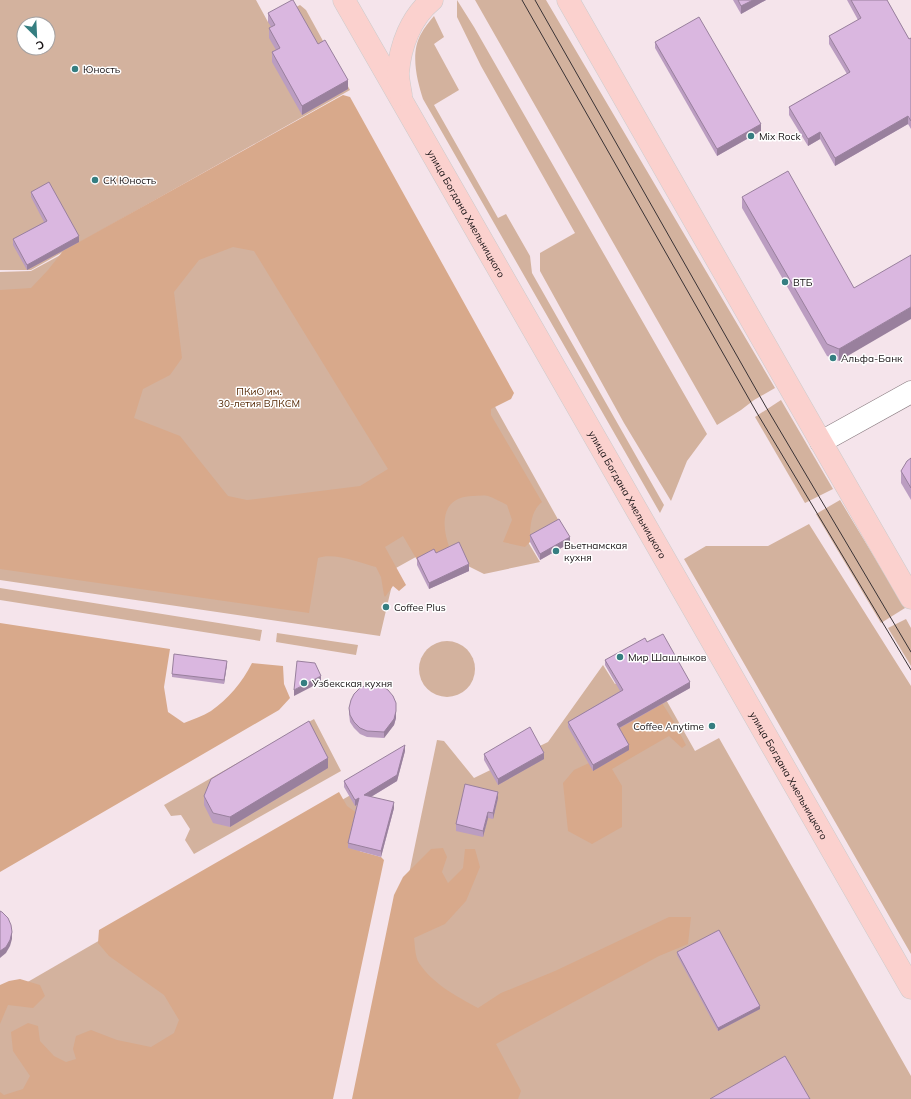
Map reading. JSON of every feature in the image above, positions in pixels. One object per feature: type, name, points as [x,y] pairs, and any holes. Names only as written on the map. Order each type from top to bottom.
[{"type":"main road","name":"улица Богдана Хмельницкого","points":[[344,0],[911,988]]},
{"type":"main road","points":[[402,101],[398,74],[402,47],[413,22],[432,0]]},
{"type":"main road","points":[[569,4],[911,598]]},
{"type":"main road","points":[[821,442],[911,392]]},
{"type":"green space","name":"СК Юность","points":[[0,0],[256,0],[268,22],[300,5],[306,10],[350,90],[31,270],[0,270]]},
{"type":"green space","points":[[457,0],[474,27],[707,434],[687,461],[671,501],[624,423],[540,271],[540,253],[575,233],[481,66],[457,17]]},
{"type":"green space","points":[[475,0],[546,0],[775,388],[717,425]]},
{"type":"green space","points":[[434,16],[444,37],[434,44],[459,90],[434,105],[498,218],[506,214],[530,256],[532,273],[664,505],[660,513],[423,99],[417,75],[415,58],[416,50],[422,32]]},
{"type":"green space","name":"ПКиО им. 30-летия ВЛКСМ","points":[[343,102],[493,403],[560,523],[528,542],[540,562],[484,574],[432,548],[396,568],[380,636],[0,580],[0,272],[31,271]]},
{"type":"green space","points":[[781,400],[833,489],[805,503],[755,417]]},
{"type":"green space","points":[[840,500],[905,608],[881,623],[816,514]]},
{"type":"green space","points":[[809,524],[911,686],[911,954],[684,559],[706,546],[768,546]]},
{"type":"green space","points":[[0,588],[262,630],[260,641],[0,600]]},
{"type":"green space","points":[[906,619],[911,628],[911,666],[888,628]]},
{"type":"green space","points":[[277,633],[358,645],[356,655],[276,642]]},
{"type":"green space","points":[[442,641],[452,641],[467,649],[473,658],[475,669],[473,680],[467,689],[452,697],[442,697],[431,692],[424,685],[419,674],[419,664],[424,653],[431,646]]},
{"type":"green space","points":[[603,665],[615,684],[647,666],[695,751],[719,738],[911,1076],[911,1099],[362,1099],[437,740],[444,741],[474,778],[548,742]]},
{"type":"green space","points":[[314,719],[341,771],[194,854],[185,840],[190,829],[181,815],[171,816],[164,805]]},
{"type":"green space","points":[[373,782],[313,1099],[0,1099],[0,998]]},
{"type":"shaded area","name":"ПКиО им. 30-летия ВЛКСМ","points":[[343,95],[350,97],[514,393],[511,399],[491,409],[491,415],[542,502],[535,510],[533,515],[530,542],[525,547],[503,542],[512,520],[507,505],[488,496],[461,498],[454,501],[446,514],[445,531],[450,549],[420,565],[403,536],[385,547],[406,585],[399,591],[393,586],[385,597],[381,577],[376,567],[339,557],[324,556],[318,558],[309,613],[0,569],[0,290],[31,288],[63,251]],"holes":[[[233,247],[254,251],[388,469],[360,486],[247,500],[228,496],[180,436],[134,418],[143,389],[170,375],[182,358],[174,292],[199,260]]]},
{"type":"shaded area","points":[[0,623],[170,649],[164,687],[168,712],[184,723],[208,713],[223,701],[239,684],[252,663],[283,666],[284,684],[290,698],[279,710],[0,872]]},
{"type":"shaded area","points":[[662,703],[686,745],[682,748],[669,736],[612,769],[622,786],[622,827],[592,844],[568,831],[563,783],[574,770],[589,763],[604,706]]},
{"type":"shaded area","points":[[339,792],[347,806],[357,813],[348,848],[381,857],[384,860],[333,1099],[0,1099],[0,1092],[4,1095],[23,1089],[30,1076],[13,1051],[11,1032],[28,1023],[38,1026],[40,1041],[54,1056],[66,1062],[76,1059],[73,1049],[76,1036],[91,1030],[117,1040],[151,1047],[174,1033],[179,1020],[164,995],[109,956],[98,943],[99,930]]},
{"type":"shaded area","points":[[443,848],[447,857],[442,872],[448,883],[463,868],[465,849],[475,849],[480,867],[466,901],[445,924],[414,938],[416,954],[419,963],[431,977],[453,994],[478,1008],[501,993],[555,971],[669,917],[691,917],[688,944],[659,956],[496,1044],[521,1091],[518,1099],[352,1099],[394,895],[403,877],[431,849]]},
{"type":"shaded area","points":[[20,979],[40,985],[45,996],[33,1008],[8,1005],[0,1024],[0,985],[9,981]]},
{"type":"building","points":[[292,0],[318,44],[325,40],[348,80],[302,106],[272,52],[280,48],[269,28],[275,25],[268,13]]},
{"type":"building","points":[[738,0],[753,0],[741,6]]},
{"type":"building","points":[[851,0],[887,0],[909,39],[911,38],[911,121],[908,116],[835,158],[820,132],[808,139],[789,107],[850,72],[829,36],[861,18]]},
{"type":"building","points":[[699,17],[761,124],[717,149],[655,42]]},
{"type":"building","points":[[788,171],[854,288],[911,255],[911,307],[839,349],[827,344],[742,197]]},
{"type":"building","points":[[49,182],[79,236],[27,265],[13,239],[47,221],[31,192]]},
{"type":"building","points":[[911,458],[911,488],[901,471],[907,461]]},
{"type":"building","points":[[559,519],[570,537],[540,554],[530,535]]},
{"type":"building","points":[[459,542],[469,564],[429,583],[417,558],[434,549],[436,553]]},
{"type":"building","points":[[663,634],[690,682],[617,724],[629,745],[593,765],[568,722],[623,690],[605,660],[645,638],[647,642]]},
{"type":"building","points":[[174,654],[227,661],[224,680],[172,674]]},
{"type":"building","points":[[297,661],[315,663],[321,676],[294,690]]},
{"type":"building","points":[[374,684],[382,686],[388,690],[396,703],[394,719],[384,732],[367,731],[360,728],[350,715],[349,708],[354,694],[360,688]]},
{"type":"building","points":[[309,721],[328,758],[230,817],[213,813],[204,796],[211,779]]},
{"type":"building","points":[[530,727],[544,753],[498,779],[484,754]]},
{"type":"building","points":[[405,745],[397,775],[364,795],[394,802],[381,851],[348,843],[359,798],[355,800],[344,781]]},
{"type":"building","points":[[465,784],[498,792],[493,813],[488,812],[483,831],[456,824]]},
{"type":"building","points":[[0,911],[8,918],[12,932],[6,947],[0,951]]},
{"type":"building","points":[[719,930],[760,1006],[718,1028],[677,952]]},
{"type":"building","points":[[785,1056],[810,1099],[710,1099]]},
{"type":"tram line","points":[[522,0],[757,413],[911,670]]},
{"type":"tram line","points":[[535,0],[766,407],[911,652]]},
{"type":"place","name":"Юность","points":[[75,69]]},
{"type":"place","name":"Mix Rock","points":[[751,136]]},
{"type":"place","name":"СК Юность","points":[[95,180]]},
{"type":"place","name":"ВТБ","points":[[785,282]]},
{"type":"place","name":"Альфа-Банк","points":[[833,358]]},
{"type":"place","name":"Вьетнамская кухня","points":[[556,551]]},
{"type":"place","name":"Coffee Plus","points":[[386,607]]},
{"type":"place","name":"Мир Шашлыков","points":[[620,657]]},
{"type":"place","name":"Узбекская кухня","points":[[304,683]]},
{"type":"place","name":"Coffee Anytime","points":[[712,726]]}]
